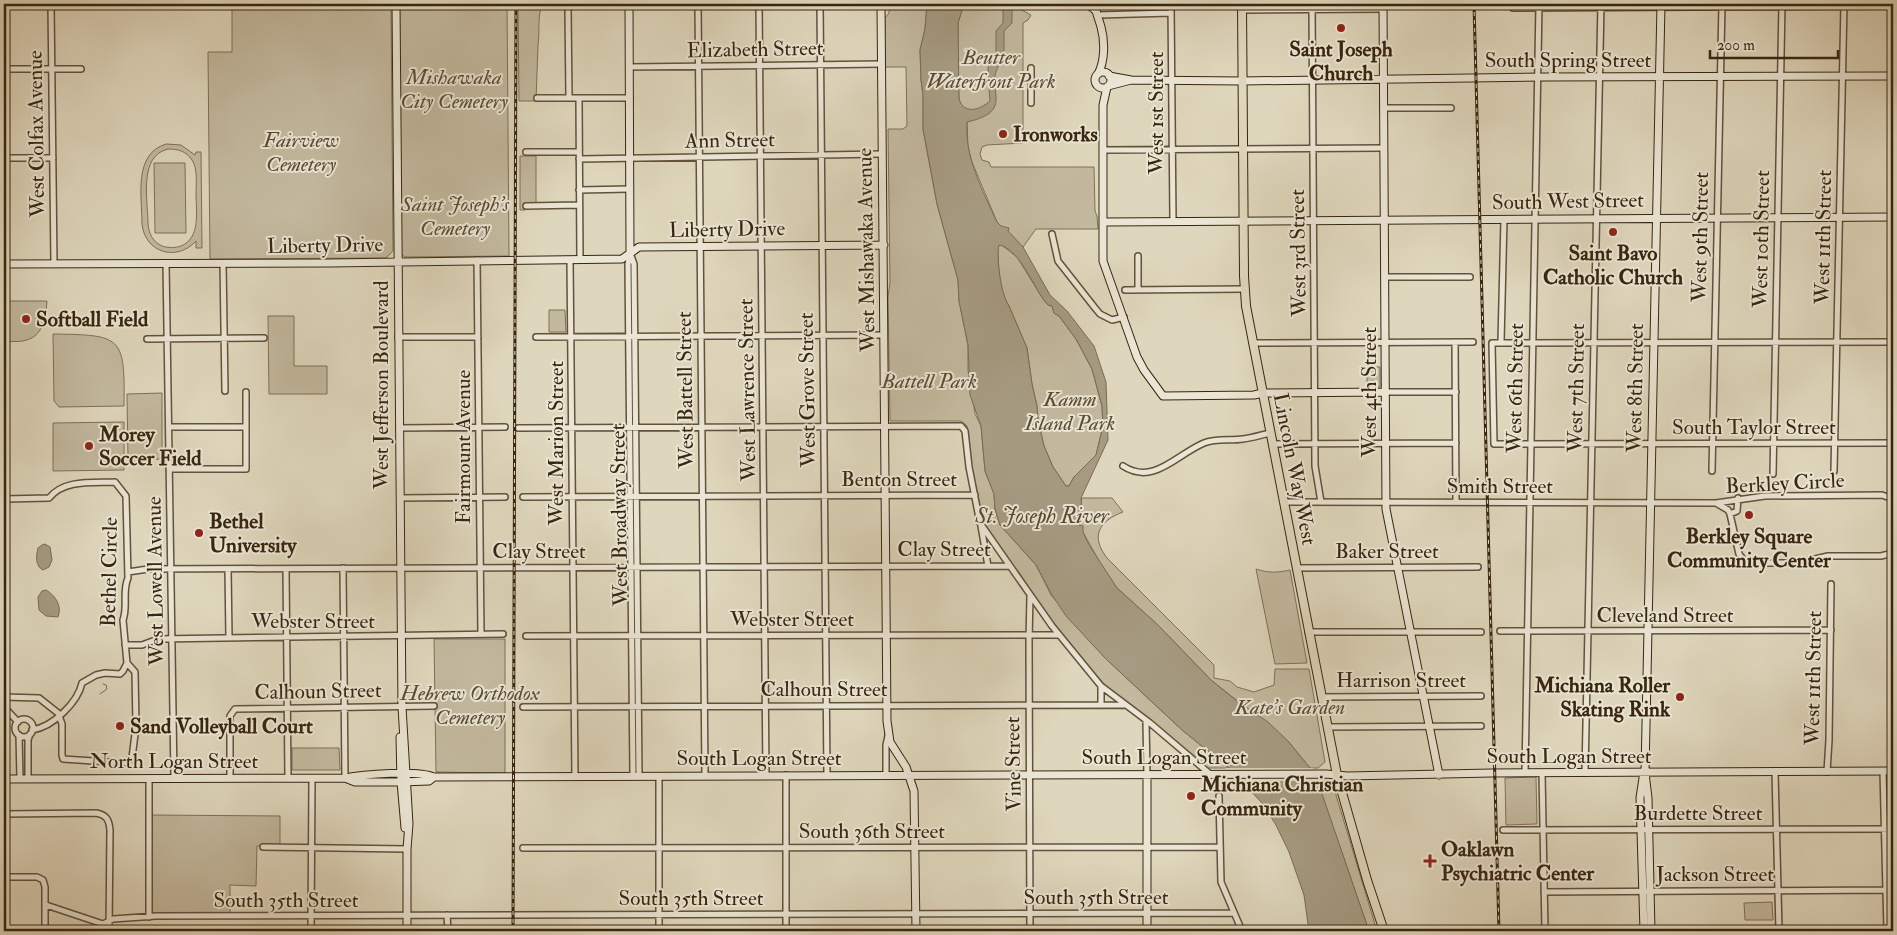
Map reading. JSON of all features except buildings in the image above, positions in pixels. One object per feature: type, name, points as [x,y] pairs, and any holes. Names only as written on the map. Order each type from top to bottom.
[{"type":"main road","name":"Lincoln Way West","points":[[1242,7],[1244,289],[1262,393],[1337,775],[1384,931]]},
{"type":"street","name":"West Colfax Avenue","points":[[51,4],[54,264]]},
{"type":"street","name":"West Jefferson Boulevard","points":[[396,4],[402,706],[400,720],[405,779]]},
{"type":"street","points":[[569,98],[568,10],[571,4]]},
{"type":"street","points":[[584,4],[629,4]]},
{"type":"street","name":"West Broadway Street","points":[[629,4],[630,254],[628,264],[632,337],[636,776]]},
{"type":"street","name":"West Battell Street","points":[[698,4],[705,776]]},
{"type":"street","name":"West Lawrence Street","points":[[759,4],[766,775]]},
{"type":"street","name":"West Grove Street","points":[[820,4],[827,775]]},
{"type":"street","points":[[1088,4],[1096,10],[1171,13]]},
{"type":"street","name":"West 1st Street","points":[[1171,4],[1173,222]]},
{"type":"street","points":[[1513,8],[1661,5],[1893,6]]},
{"type":"street","name":"West 8th Street","points":[[1646,891],[1645,830],[1640,790],[1645,773],[1661,5]]},
{"type":"street","name":"West 9th Street","points":[[1712,471],[1722,5]]},
{"type":"street","name":"West 10th Street","points":[[1772,474],[1782,5]]},
{"type":"street","name":"West 11th Street","points":[[1834,471],[1844,5]]},
{"type":"street","name":"West Mishawaka Avenue","points":[[882,6],[888,736],[886,745],[886,775]]},
{"type":"street","name":"West 3rd Street","points":[[1312,6],[1315,466],[1321,502]]},
{"type":"street","points":[[1242,7],[1383,6]]},
{"type":"street","name":"West 4th Street","points":[[1383,6],[1386,502],[1439,775]]},
{"type":"street","name":"West 6th Street","points":[[1524,773],[1539,6]]},
{"type":"street","name":"West 7th Street","points":[[1585,773],[1589,502],[1601,6]]},
{"type":"street","points":[[1096,10],[1102,30],[1103,57],[1111,80],[1107,86],[1103,105],[1103,261],[1140,364],[1163,396],[1315,392],[1456,392]]},
{"type":"street","points":[[1103,57],[1095,79],[1103,105]]},
{"type":"street","name":"Elizabeth Street","points":[[629,67],[882,64]]},
{"type":"street","points":[[1031,68],[1031,103]]},
{"type":"street","points":[[4,69],[81,69]]},
{"type":"street","points":[[1098,74],[1103,73],[1130,80]]},
{"type":"street","name":"South Spring Street","points":[[1130,80],[1312,81],[1599,77],[1893,76]]},
{"type":"street","points":[[1098,86],[1107,86],[1130,80]]},
{"type":"street","points":[[537,98],[630,98]]},
{"type":"street","points":[[578,98],[580,260]]},
{"type":"street","points":[[1383,108],[1451,108]]},
{"type":"street","points":[[1104,150],[1384,148]]},
{"type":"street","points":[[526,152],[579,152]]},
{"type":"street","name":"Ann Street","points":[[579,159],[882,154]]},
{"type":"street","points":[[4,158],[53,158]]},
{"type":"street","points":[[579,190],[630,189]]},
{"type":"street","points":[[526,206],[579,205]]},
{"type":"street","name":"South West Street","points":[[1104,222],[1893,217]]},
{"type":"street","points":[[1504,219],[1502,342],[1893,342]]},
{"type":"street","points":[[1052,234],[1058,261],[1094,308],[1100,314],[1112,320],[1124,318]]},
{"type":"street","name":"Liberty Drive","points":[[4,264],[580,260],[622,259],[640,247],[884,245]]},
{"type":"street","points":[[1138,256],[1138,290]]},
{"type":"street","name":"Fairmount Avenue","points":[[477,260],[481,634]]},
{"type":"street","name":"West Marion Street","points":[[570,260],[575,777]]},
{"type":"street","name":"West Lowell Avenue","points":[[166,263],[174,778]]},
{"type":"street","points":[[223,263],[225,391]]},
{"type":"street","points":[[1386,277],[1470,277]]},
{"type":"street","points":[[1125,290],[1244,289]]},
{"type":"street","points":[[536,337],[884,335]]},
{"type":"street","points":[[398,337],[478,337]]},
{"type":"street","points":[[147,339],[264,338]]},
{"type":"street","points":[[1456,342],[1456,502]]},
{"type":"street","points":[[1253,343],[1473,342]]},
{"type":"street","name":"South Taylor Street","points":[[1502,342],[1492,342],[1494,444],[1893,443]]},
{"type":"street","points":[[169,469],[246,469],[246,392]]},
{"type":"street","points":[[518,428],[961,426],[966,431],[967,457],[988,566]]},
{"type":"street","points":[[169,427],[246,427]]},
{"type":"street","points":[[399,428],[505,427]]},
{"type":"street","points":[[1123,466],[1139,472],[1151,472],[1165,467],[1206,442],[1243,439],[1270,433]]},
{"type":"street","points":[[1272,444],[1456,443]]},
{"type":"street","name":"Bethel Circle","points":[[4,499],[49,498],[54,492],[76,483],[115,482],[126,496],[128,578],[126,584],[126,614],[123,620],[124,646],[127,662],[135,672],[136,726],[135,741],[130,760],[121,763],[64,759],[62,755],[62,724],[59,716]]},
{"type":"street","name":"Benton Street","points":[[523,497],[975,495]]},
{"type":"street","name":"Berkley Circle","points":[[1716,503],[1738,498],[1765,496],[1882,495],[1893,499]]},
{"type":"street","points":[[400,498],[505,497]]},
{"type":"street","points":[[1730,514],[1737,511],[1738,498]]},
{"type":"street","name":"Smith Street","points":[[1284,502],[1716,503]]},
{"type":"street","name":"Berkley Circle","points":[[1716,503],[1728,510],[1730,514],[1739,554],[1746,564],[1798,564],[1828,556],[1881,556],[1893,553]]},
{"type":"street","points":[[980,522],[1058,635],[1101,686],[1210,775]]},
{"type":"street","name":"Clay Street","points":[[128,572],[148,569],[1010,566]]},
{"type":"street","name":"Baker Street","points":[[1296,568],[1478,567]]},
{"type":"street","points":[[343,568],[345,778]]},
{"type":"street","points":[[228,569],[229,638]]},
{"type":"street","points":[[286,569],[288,778]]},
{"type":"street","name":"West 11th Street","points":[[1827,772],[1831,584]]},
{"type":"street","name":"Vine Street","points":[[1030,596],[1030,931]]},
{"type":"street","name":"Cleveland Street","points":[[1500,631],[1831,630]]},
{"type":"street","points":[[1308,632],[1481,632]]},
{"type":"street","name":"Webster Street","points":[[124,646],[142,645],[158,638],[503,634]]},
{"type":"street","name":"Webster Street","points":[[526,636],[1058,635]]},
{"type":"street","points":[[19,735],[26,736],[31,732],[44,728],[66,710],[79,693],[82,683],[101,674],[120,674],[127,662]]},
{"type":"street","points":[[1101,686],[1101,705]]},
{"type":"street","name":"Harrison Street","points":[[1321,697],[1481,696]]},
{"type":"street","points":[[4,697],[39,698],[51,706],[59,716]]},
{"type":"street","name":"Calhoun Street","points":[[523,707],[1125,705]]},
{"type":"street","name":"Calhoun Street","points":[[230,778],[230,716],[233,711],[238,709],[434,706]]},
{"type":"street","points":[[4,707],[18,722]]},
{"type":"street","points":[[24,719],[32,725],[28,740],[24,778],[19,735],[15,729],[18,722],[24,719]]},
{"type":"street","points":[[1146,721],[1147,931]]},
{"type":"street","points":[[1327,727],[1481,726]]},
{"type":"street","name":"West Mishawaka Avenue","points":[[888,736],[910,775],[915,798],[916,931]]},
{"type":"street","name":"South Logan Street","points":[[405,779],[428,775],[434,777],[1439,775],[1893,771]]},
{"type":"street","points":[[1775,772],[1779,931]]},
{"type":"street","points":[[1883,772],[1888,931]]},
{"type":"street","points":[[1542,773],[1545,931]]},
{"type":"street","points":[[786,775],[786,931]]},
{"type":"street","points":[[659,776],[659,931]]},
{"type":"street","name":"North Logan Street","points":[[4,778],[345,778],[354,782],[405,779]]},
{"type":"street","points":[[149,778],[149,917]]},
{"type":"street","points":[[312,778],[312,931]]},
{"type":"street","points":[[405,779],[409,824],[407,849]]},
{"type":"street","points":[[405,779],[407,931]]},
{"type":"street","points":[[1219,796],[1221,882],[1242,931]]},
{"type":"street","points":[[4,814],[91,813],[104,815],[109,823],[110,830],[109,931]]},
{"type":"street","name":"Burdette Street","points":[[1503,830],[1893,829]]},
{"type":"street","points":[[263,847],[407,849]]},
{"type":"street","name":"South 36th Street","points":[[523,848],[1220,847]]},
{"type":"street","points":[[4,877],[37,877],[43,880],[45,884],[46,906],[45,931]]},
{"type":"street","name":"Jackson Street","points":[[1544,892],[1886,890]]},
{"type":"street","points":[[1644,931],[1646,891]]},
{"type":"street","points":[[1646,891],[1651,931]]},
{"type":"street","name":"South 35th Street","points":[[46,906],[99,924],[109,920],[149,917],[1234,913]]},
{"type":"street","points":[[447,916],[448,931]]},
{"type":"green space","name":"Fairview Cemetery","points":[[232,4],[391,4],[393,251],[386,258],[210,259],[208,52],[232,52]]},
{"type":"green space","name":"Mishawaka City Cemetery","points":[[399,4],[507,4],[509,256],[405,257],[401,254]]},
{"type":"green space","points":[[518,4],[543,4],[539,18],[536,101],[519,101]]},
{"type":"green space","name":"Battell Park","points":[[889,4],[927,4],[925,29],[920,50],[923,129],[937,204],[958,280],[959,301],[968,345],[968,370],[975,414],[981,426],[985,471],[994,494],[995,509],[1000,525],[1036,565],[1051,595],[1105,658],[1182,730],[1229,768],[1207,768],[1104,684],[1062,636],[984,523],[970,460],[967,426],[961,421],[890,421],[888,129],[903,129],[907,126],[906,67],[884,67],[885,18],[889,13]]},
{"type":"green space","name":"Beutter Waterfront Park","points":[[964,4],[1020,4],[1020,9],[1031,15],[1023,23],[1023,143],[987,145],[982,147],[980,154],[982,160],[989,162],[991,167],[1094,167],[1095,211],[1098,229],[1036,229],[1023,247],[997,222],[972,162],[968,147],[967,121],[959,99],[958,23]]},
{"type":"green space","points":[[166,144],[181,145],[195,155],[196,152],[201,152],[202,248],[196,248],[196,241],[180,251],[163,251],[155,248],[144,234],[142,224],[142,178],[148,157],[155,149]],"holes":[[[168,149],[178,150],[190,157],[194,164],[196,176],[197,216],[195,231],[187,242],[172,248],[159,244],[150,234],[146,192],[148,170],[152,160],[159,153]]]},
{"type":"green space","points":[[520,156],[536,156],[536,203],[525,203],[525,210],[520,210]]},
{"type":"green space","points":[[154,163],[185,163],[186,233],[155,233]]},
{"type":"green space","name":"Kamm Island Park","points":[[1000,244],[1017,257],[1043,299],[1048,305],[1052,306],[1054,313],[1059,316],[1076,339],[1092,369],[1102,406],[1103,426],[1096,455],[1074,477],[1069,486],[1066,486],[1053,467],[1044,446],[1027,348],[1001,286],[998,254]]},
{"type":"green space","name":"Softball Field","points":[[6,301],[47,301],[42,327],[38,333],[26,340],[17,342],[6,341]]},
{"type":"green space","points":[[549,310],[565,310],[566,332],[549,332]]},
{"type":"green space","points":[[268,316],[294,316],[294,366],[327,366],[327,394],[269,394]]},
{"type":"green space","points":[[53,334],[93,336],[106,339],[115,344],[123,365],[124,406],[59,407],[54,401]]},
{"type":"green space","points":[[1367,367],[1380,367],[1380,387],[1367,387]]},
{"type":"green space","points":[[162,393],[162,459],[128,460],[127,394]]},
{"type":"green space","name":"Morey Soccer Field","points":[[124,422],[124,470],[53,471],[53,423]]},
{"type":"green space","name":"Kate's Garden","points":[[1081,498],[1112,498],[1123,512],[1108,520],[1100,530],[1098,536],[1102,550],[1107,558],[1214,665],[1214,678],[1230,681],[1237,687],[1254,692],[1274,685],[1275,669],[1309,669],[1325,762],[1318,768],[1310,768],[1288,741],[1211,680],[1158,625],[1117,588],[1103,568],[1079,525],[1082,518]]},
{"type":"green space","points":[[1256,569],[1273,572],[1290,570],[1307,663],[1275,664]]},
{"type":"green space","name":"Hebrew Orthodox Cemetery","points":[[434,639],[505,639],[505,773],[436,772]]},
{"type":"green space","points":[[292,748],[339,748],[340,770],[292,770]]},
{"type":"green space","points":[[1536,777],[1537,824],[1506,825],[1505,778]]},
{"type":"green space","points":[[1317,781],[1328,781],[1333,785],[1377,931],[1369,931]]},
{"type":"green space","points":[[150,815],[280,816],[280,846],[257,846],[256,886],[230,885],[230,913],[150,914]]},
{"type":"green space","points":[[1772,902],[1773,920],[1745,920],[1744,903]]},
{"type":"water","name":"St. Joseph River","points":[[927,4],[964,4],[958,23],[959,99],[961,104],[968,109],[977,109],[990,101],[989,88],[991,86],[989,84],[988,67],[996,59],[996,31],[1003,23],[1003,4],[1012,4],[1012,23],[1004,31],[1004,59],[997,69],[995,78],[996,104],[992,111],[983,117],[967,122],[968,148],[971,161],[997,222],[1001,226],[1009,228],[1008,231],[1023,247],[1050,295],[1067,311],[1094,346],[1106,382],[1108,440],[1081,498],[1082,518],[1079,525],[1083,526],[1083,532],[1089,545],[1117,588],[1158,625],[1211,680],[1268,722],[1288,741],[1310,768],[1320,788],[1369,931],[1309,931],[1304,895],[1289,852],[1276,825],[1262,803],[1229,768],[1182,730],[1105,658],[1066,616],[1036,565],[1000,525],[995,509],[994,494],[985,471],[981,426],[970,395],[968,345],[959,301],[958,280],[937,204],[923,129],[920,50],[925,29]],"holes":[[[999,245],[1006,247],[1018,259],[1043,299],[1048,305],[1052,306],[1054,313],[1059,316],[1076,339],[1092,369],[1102,406],[1103,426],[1096,455],[1074,477],[1069,486],[1066,486],[1053,467],[1044,446],[1027,348],[1006,301],[1000,276]]]},
{"type":"water","points":[[45,544],[50,547],[52,560],[49,567],[43,570],[37,563],[38,548]]},
{"type":"water","points":[[46,590],[53,595],[59,605],[58,617],[46,616],[39,610],[38,597],[42,591]]},
{"type":"pier","points":[[1225,768],[1313,768],[1319,781],[1239,781]]},
{"type":"waterway","points":[[100,694],[107,689],[106,685],[103,684]]},
{"type":"railway","points":[[513,931],[516,4]]},
{"type":"railway","points":[[1474,4],[1499,931]]},
{"type":"place","name":"Saint Joseph Church","points":[[1341,28]]},
{"type":"place","name":"Ironworks","points":[[1003,134]]},
{"type":"place","name":"Saint Bavo Catholic Church","points":[[1613,232]]},
{"type":"place","name":"Softball Field","points":[[26,319]]},
{"type":"place","name":"Morey Soccer Field","points":[[89,446]]},
{"type":"place","name":"Berkley Square Community Center","points":[[1749,515]]},
{"type":"place","name":"Bethel University","points":[[199,533]]},
{"type":"place","name":"Michiana Roller Skating Rink","points":[[1680,697]]},
{"type":"place","name":"Sand Volleyball Court","points":[[120,726]]},
{"type":"place","name":"Michiana Christian Community","points":[[1191,796]]},
{"type":"place","name":"Oaklawn Psychiatric Center","points":[[1430,861]]},
{"type":"park label","name":"Saint Joseph's Cemetery","points":[[455,216]]}]
